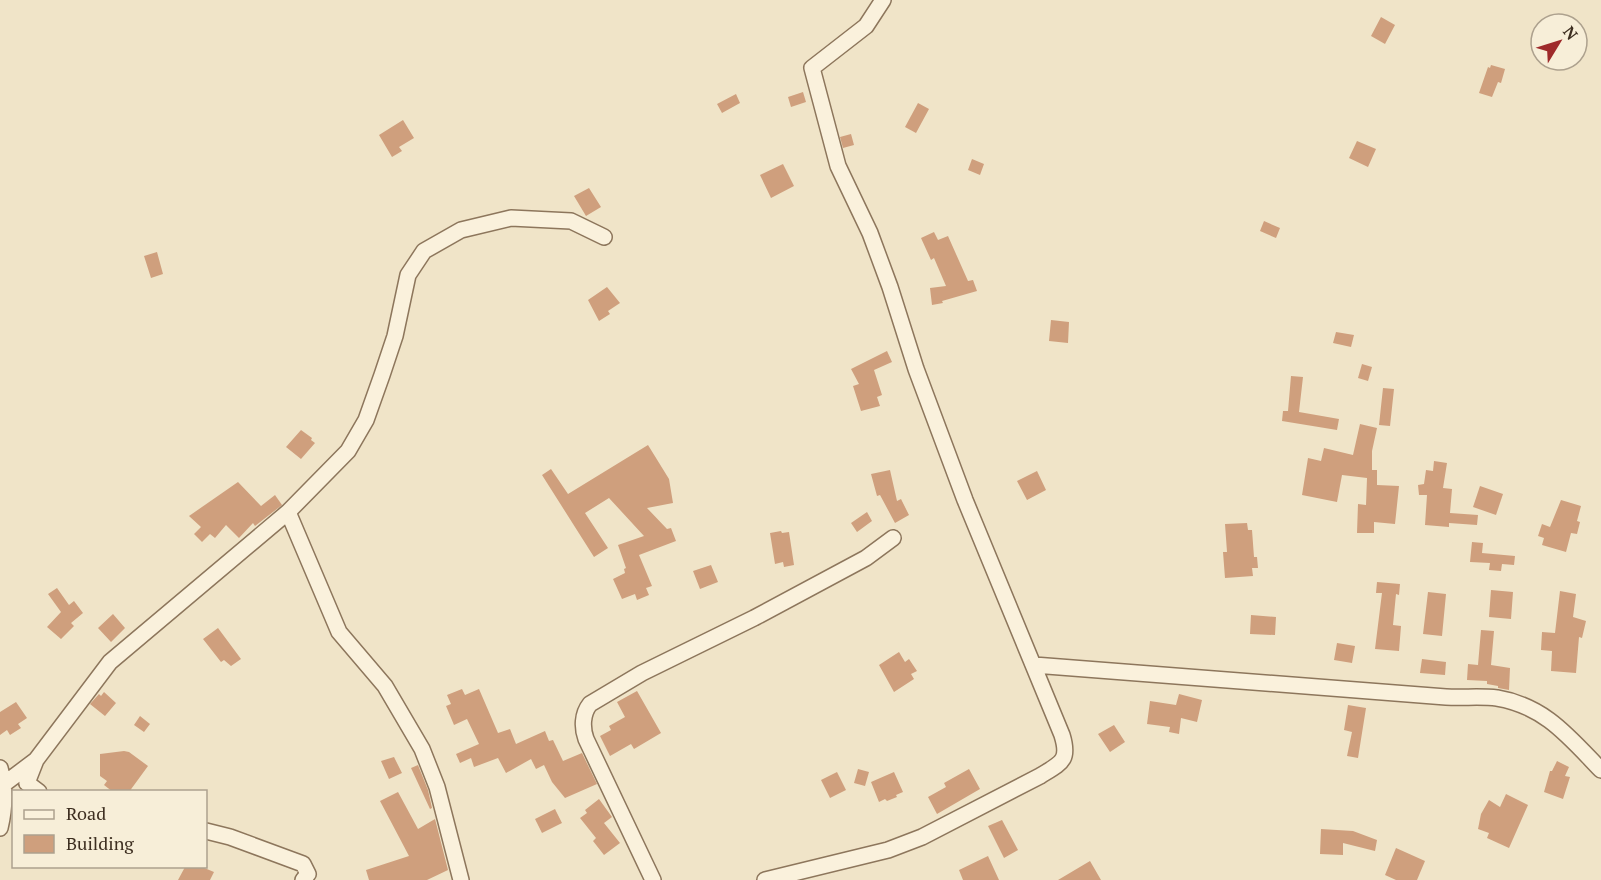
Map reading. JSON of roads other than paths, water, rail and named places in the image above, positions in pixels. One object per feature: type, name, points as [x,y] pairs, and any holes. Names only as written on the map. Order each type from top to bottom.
[{"type":"street","points":[[765,880],[888,850],[922,837],[1058,765],[1065,757],[1066,748],[965,500],[920,380],[870,233],[838,166],[812,68],[866,26],[883,0]]},
{"type":"street","points":[[36,790],[27,783],[36,760],[110,662],[288,512],[348,451],[366,420],[395,336],[408,275],[424,251],[461,230],[511,218],[571,221],[604,237]]},
{"type":"street","points":[[288,512],[339,632],[385,686],[422,749],[437,787],[461,880]]},
{"type":"street","points":[[653,880],[586,739],[583,731],[586,709],[590,704],[642,673],[866,558],[893,538]]},
{"type":"street","points":[[1034,665],[1446,697],[1496,698],[1541,712],[1601,770]]},
{"type":"street","points":[[4,784],[36,760]]},
{"type":"street","points":[[0,768],[4,784],[5,808],[0,828]]},
{"type":"street","points":[[207,831],[231,837],[303,864],[308,874],[303,880]]}]
